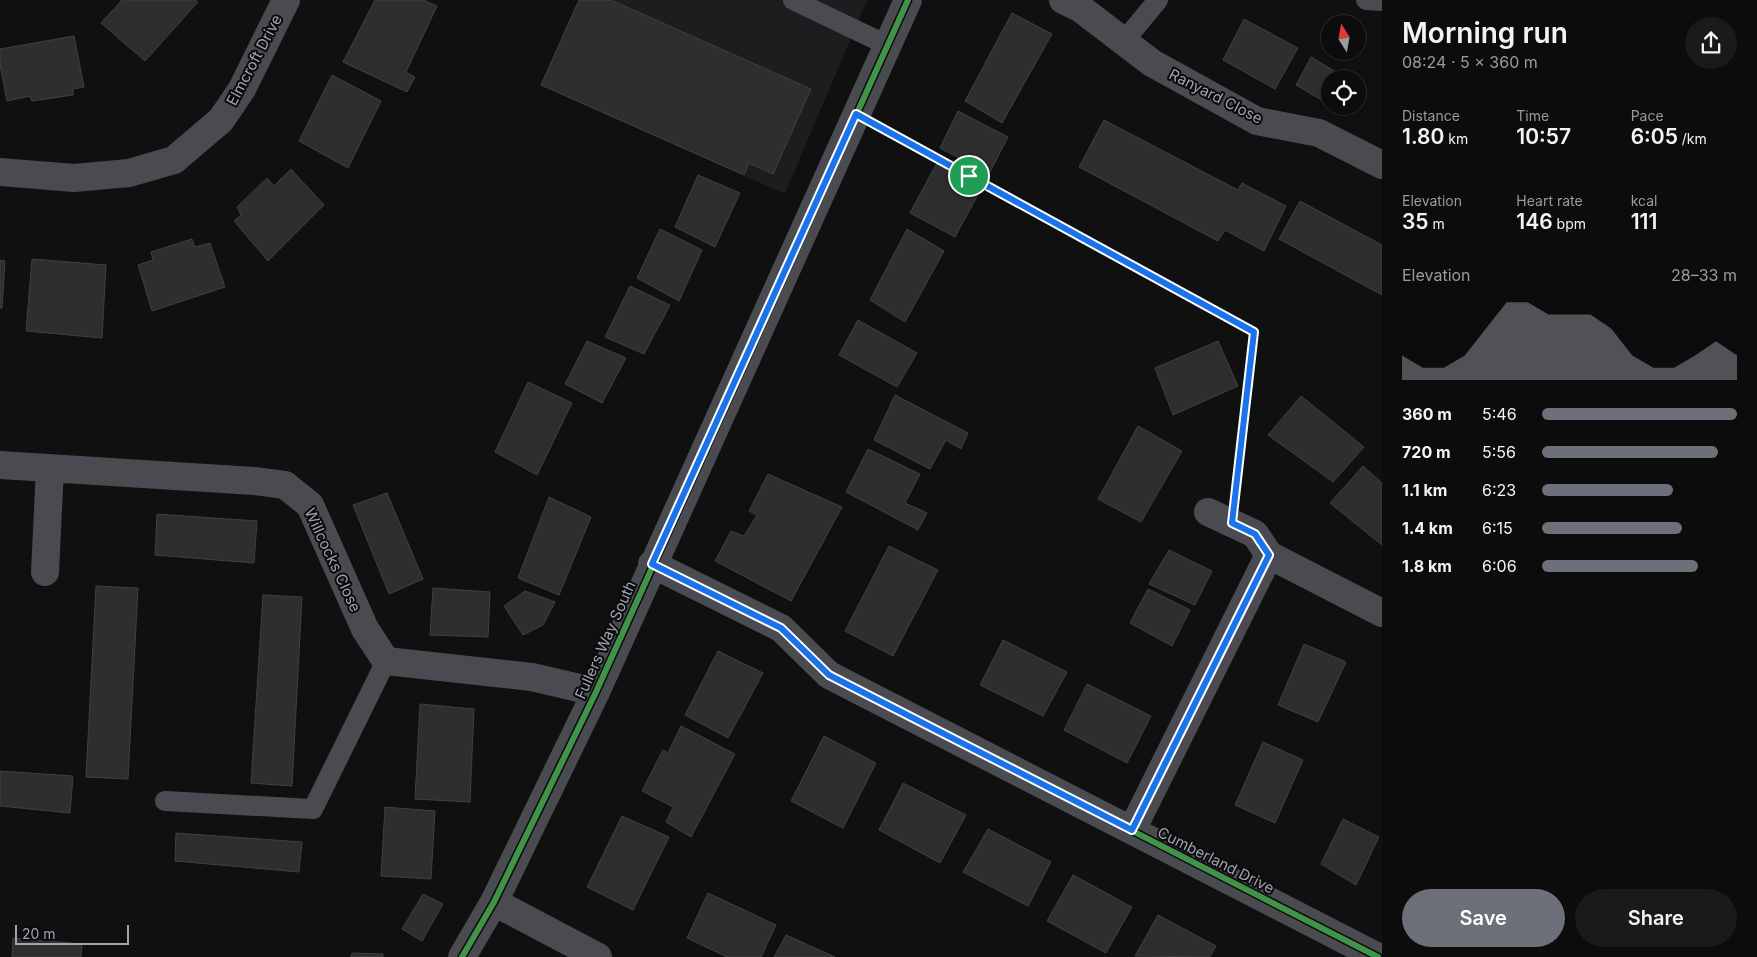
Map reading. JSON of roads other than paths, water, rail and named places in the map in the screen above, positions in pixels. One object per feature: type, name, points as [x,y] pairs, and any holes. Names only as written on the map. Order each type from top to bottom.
[{"type":"street","name":"Elmcroft Drive","points":[[0,172],[74,178],[129,173],[174,160],[221,120],[242,89],[286,0]]},
{"type":"street","name":"Fullers Way South","points":[[462,957],[494,902],[596,692],[652,564],[908,0]]},
{"type":"street","name":"Ranyard Close","points":[[1063,0],[1080,8],[1152,63],[1257,121],[1319,133],[1382,166]]},
{"type":"street","name":"Willcocks Close","points":[[0,465],[254,481],[285,485],[310,505],[365,630],[386,661]]},
{"type":"street","points":[[45,572],[50,468]]},
{"type":"street","points":[[1220,517],[1255,534],[1269,555],[1382,613]]},
{"type":"street","points":[[1132,830],[1269,555]]},
{"type":"street","name":"Cumberland Drive","points":[[652,564],[781,628],[829,675],[1378,957]]},
{"type":"street","points":[[386,661],[532,677],[596,692]]},
{"type":"street","points":[[494,902],[598,957]]},
{"type":"lane","points":[[793,0],[887,45]]},
{"type":"lane","points":[[1124,41],[1158,0]]},
{"type":"lane","points":[[1366,0],[1382,2]]},
{"type":"lane","points":[[165,801],[313,809],[386,661]]}]
